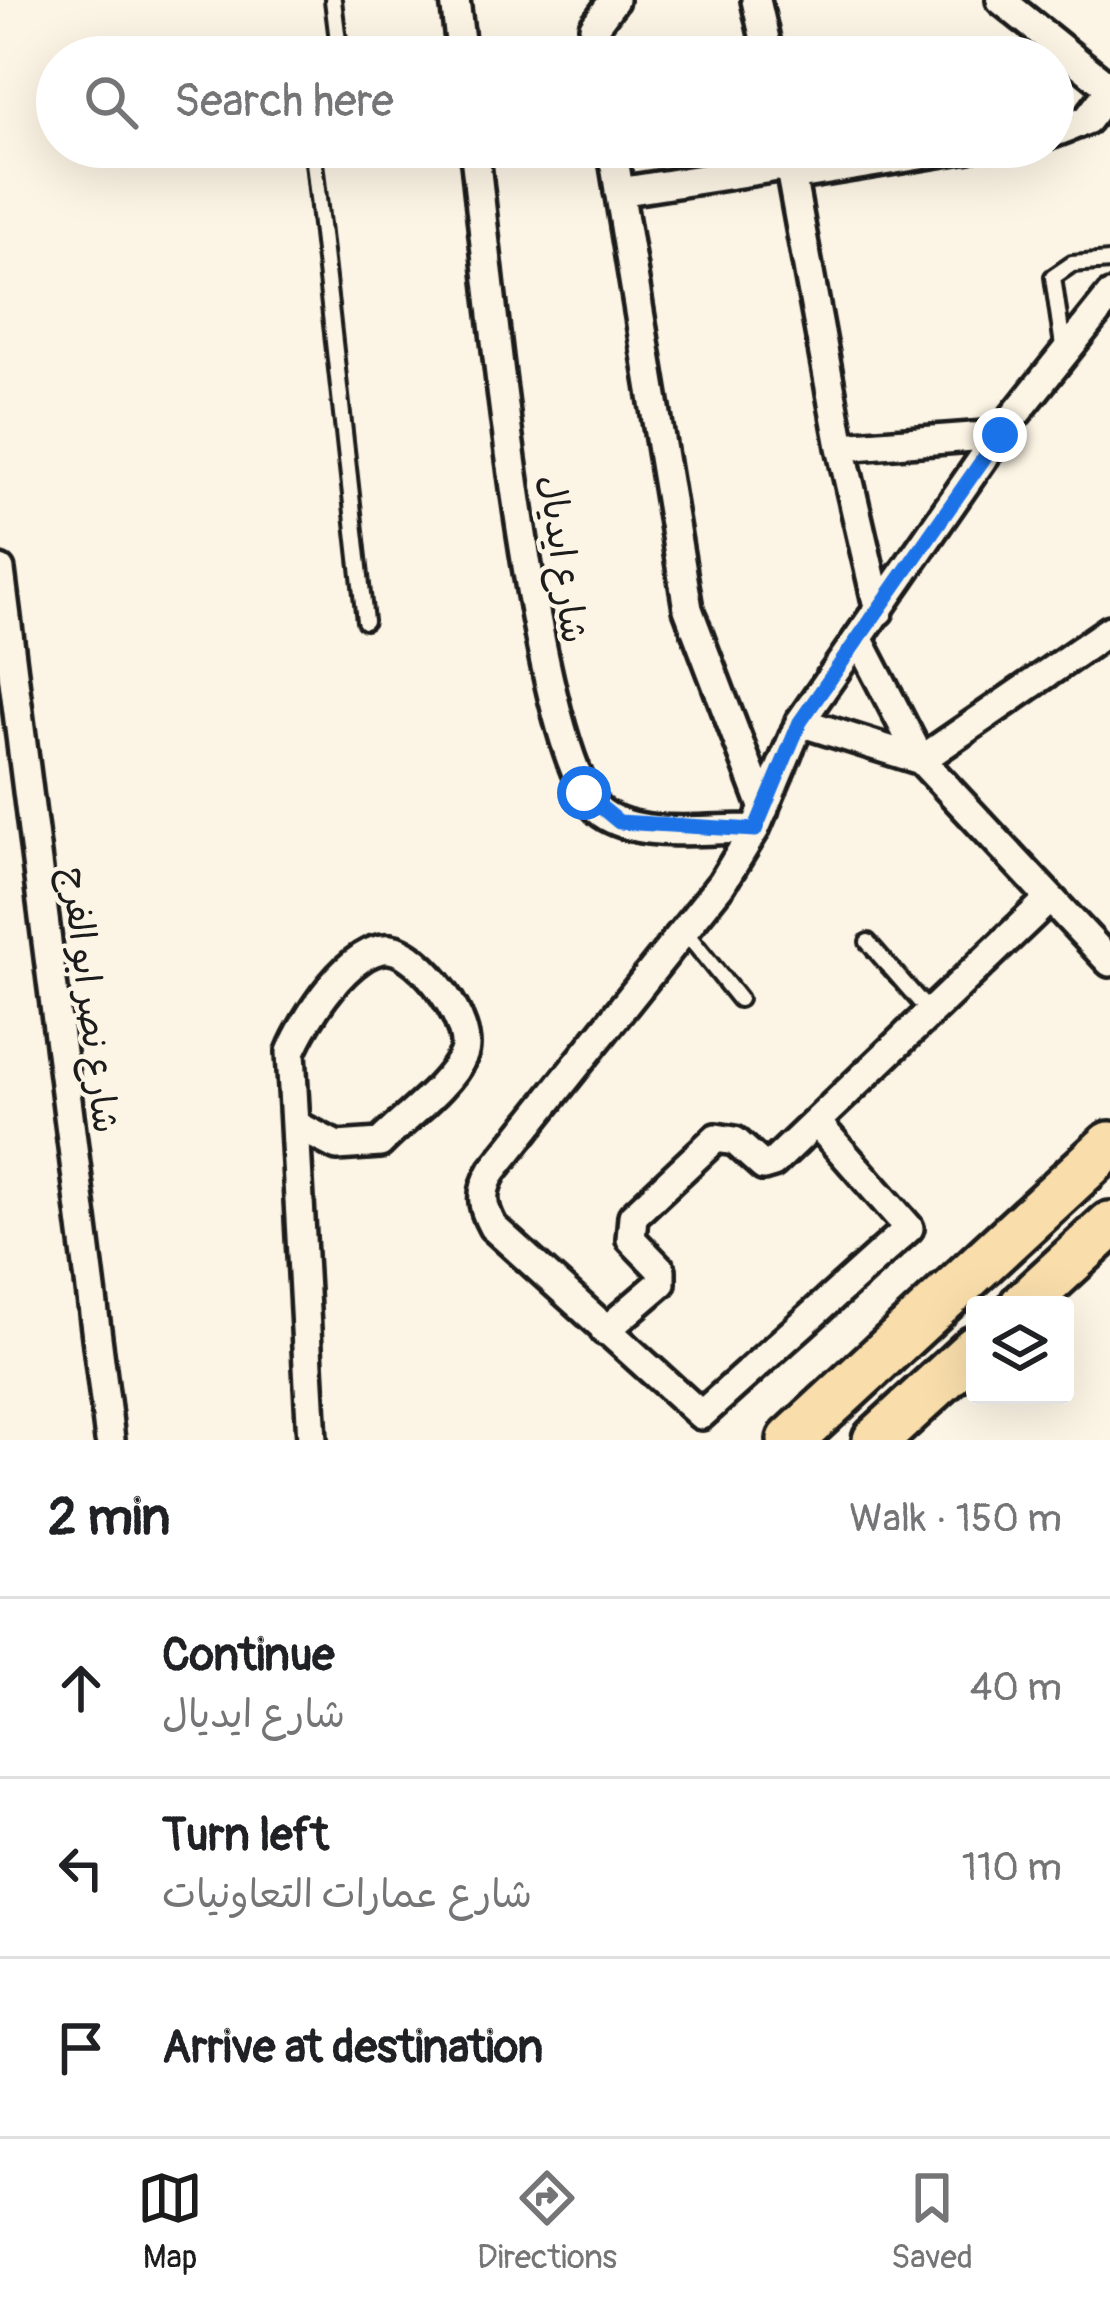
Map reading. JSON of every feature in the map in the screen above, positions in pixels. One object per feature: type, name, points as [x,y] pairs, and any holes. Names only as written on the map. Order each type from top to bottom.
[{"type":"highway","points":[[791,1440],[1110,1145]]},
{"type":"highway","points":[[1033,1296],[1110,1225]]},
{"type":"highway","points":[[876,1440],[966,1357]]},
{"type":"street","points":[[455,0],[460,36]]},
{"type":"street","points":[[595,36],[594,27],[614,0]]},
{"type":"street","points":[[756,0],[765,36]]},
{"type":"street","points":[[1001,0],[1045,36]]},
{"type":"street","points":[[1074,60],[1110,89],[1087,120],[1074,125]]},
{"type":"street","name":"شارع ايديال","points":[[477,168],[542,663],[584,793],[619,822],[760,819]]},
{"type":"street","points":[[615,168],[688,608],[760,819]]},
{"type":"street","points":[[619,192],[760,168]]},
{"type":"street","points":[[790,168],[841,447],[879,611]]},
{"type":"street","points":[[816,1122],[906,1219],[909,1228],[701,1415],[494,1226],[483,1208],[483,1187],[494,1170],[685,932],[760,819],[800,722],[1000,435],[1110,296]]},
{"type":"street","points":[[841,447],[1000,435]]},
{"type":"street","name":"شارع نصر ابو الفرج","points":[[0,570],[110,1440]]},
{"type":"street","points":[[921,760],[1110,630]]},
{"type":"street","points":[[859,640],[921,760],[1110,962]]},
{"type":"street","points":[[800,722],[921,760]]},
{"type":"street","points":[[605,1331],[661,1283],[661,1270],[631,1239],[633,1216],[716,1138],[735,1141],[769,1166],[1050,898]]},
{"type":"street","points":[[296,1125],[337,1146],[380,1143],[460,1061],[467,1037],[464,1024],[420,964],[404,952],[385,948],[366,954],[298,1035],[291,1052],[312,1440]]},
{"type":"lane","points":[[333,0],[337,36]]},
{"type":"lane","points":[[316,168],[365,621]]},
{"type":"lane","points":[[1064,354],[1053,277],[1072,264],[1110,261]]},
{"type":"lane","points":[[685,932],[739,999]]},
{"type":"lane","points":[[868,942],[930,1013]]},
{"type":"route","points":[[584,793],[598,811],[619,822],[755,830],[800,722],[1000,435]]}]
